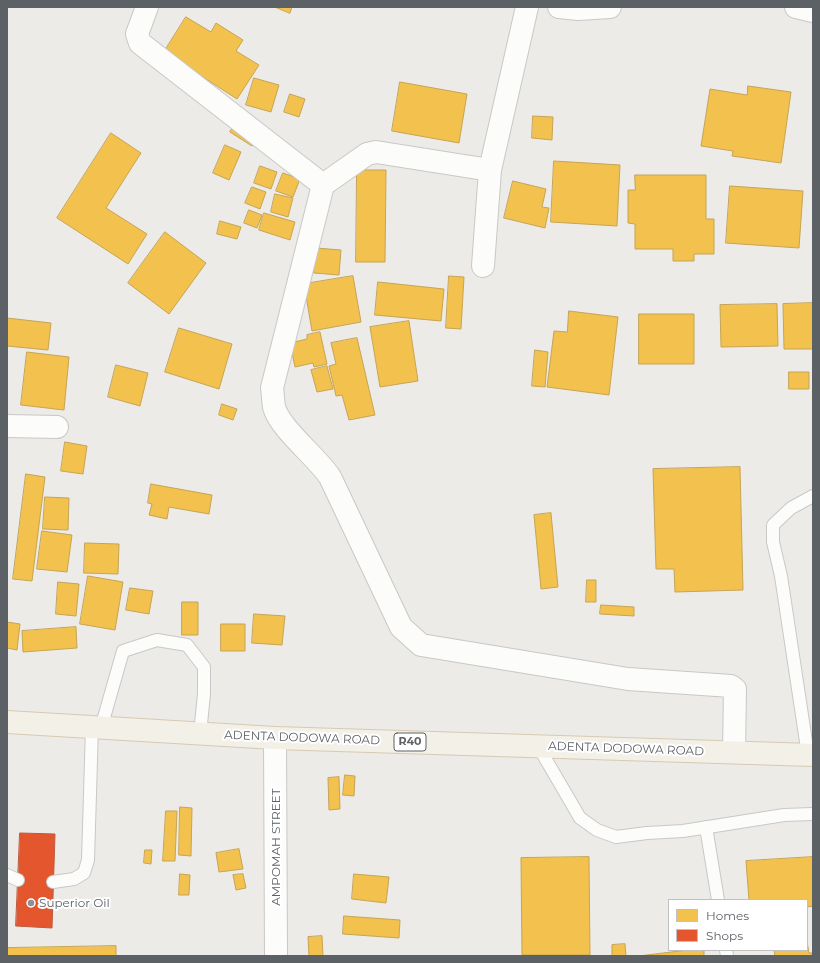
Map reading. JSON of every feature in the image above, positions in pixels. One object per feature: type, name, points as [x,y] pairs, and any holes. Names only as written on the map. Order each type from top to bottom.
[{"type":"main road","name":"ADENTA DODOWA ROAD","points":[[7,722],[275,738],[811,755]]},
{"type":"street","points":[[147,7],[137,34],[140,43],[323,185]]},
{"type":"street","points":[[483,266],[490,170],[527,7]]},
{"type":"street","points":[[572,8],[610,7]]},
{"type":"street","points":[[796,7],[813,11]]},
{"type":"street","points":[[490,170],[376,152],[367,154],[323,185],[272,388],[274,408],[283,424],[324,467],[401,628],[422,645],[628,679],[731,686],[735,689],[734,752]]},
{"type":"street","points":[[7,426],[57,427]]},
{"type":"street","name":"AMPOMAH STREET","points":[[275,738],[276,956]]},
{"type":"lane","points":[[811,755],[781,576],[773,542],[773,525],[791,508],[813,496]]},
{"type":"lane","points":[[53,882],[74,879],[84,873],[88,860],[97,728],[123,651],[156,640],[187,645],[204,667],[204,694],[200,734]]},
{"type":"lane","points":[[538,746],[580,818],[597,830],[616,837],[647,832],[683,832],[706,826],[784,814],[813,814]]},
{"type":"lane","points":[[706,826],[718,899]]},
{"type":"building: Homes","points":[[275,7],[292,7],[290,13]]},
{"type":"building: Homes","points":[[186,17],[211,32],[216,23],[243,40],[236,51],[259,65],[237,99],[164,52]]},
{"type":"building: Homes","points":[[254,78],[279,85],[271,112],[246,105]]},
{"type":"building: Homes","points":[[400,82],[467,94],[459,143],[392,131]]},
{"type":"building: Homes","points":[[748,86],[791,92],[781,163],[732,156],[733,151],[701,146],[710,89],[747,95]]},
{"type":"building: Homes","points":[[290,94],[305,99],[299,117],[284,112]]},
{"type":"building: Homes","points":[[533,116],[553,117],[552,140],[532,138]]},
{"type":"building: Homes","points":[[237,121],[259,135],[252,146],[230,132]]},
{"type":"building: Homes","points":[[111,133],[141,153],[106,208],[147,234],[128,264],[57,218]]},
{"type":"building: Homes","points":[[225,145],[241,152],[229,180],[213,173]]},
{"type":"building: Homes","points":[[554,161],[620,165],[617,226],[551,222]]},
{"type":"building: Homes","points":[[260,166],[277,172],[271,189],[254,183]]},
{"type":"building: Homes","points":[[357,170],[386,170],[385,262],[356,262]]},
{"type":"building: Homes","points":[[283,173],[300,179],[293,197],[276,191]]},
{"type":"building: Homes","points":[[635,175],[706,175],[706,219],[714,219],[714,254],[694,254],[694,261],[673,261],[673,249],[635,249],[635,224],[628,223],[628,190],[635,190]]},
{"type":"building: Homes","points":[[513,181],[546,189],[542,207],[549,208],[545,228],[504,218]]},
{"type":"building: Homes","points":[[730,186],[803,191],[799,248],[726,243]]},
{"type":"building: Homes","points":[[252,187],[266,192],[260,209],[245,203]]},
{"type":"building: Homes","points":[[275,194],[293,198],[288,217],[271,212]]},
{"type":"building: Homes","points":[[249,210],[262,215],[257,228],[244,223]]},
{"type":"building: Homes","points":[[264,213],[295,222],[290,240],[259,230]]},
{"type":"building: Homes","points":[[220,221],[241,227],[237,239],[217,234]]},
{"type":"building: Homes","points":[[165,232],[206,263],[169,314],[128,283]]},
{"type":"building: Homes","points":[[316,248],[341,250],[339,275],[314,273]]},
{"type":"building: Homes","points":[[353,276],[361,322],[312,331],[304,284]]},
{"type":"building: Homes","points":[[449,276],[464,277],[461,329],[446,328]]},
{"type":"building: Homes","points":[[378,282],[444,289],[441,321],[375,315]]},
{"type":"building: Homes","points":[[813,303],[813,349],[784,349],[783,304]]},
{"type":"building: Homes","points":[[777,304],[778,346],[721,347],[720,305]]},
{"type":"building: Homes","points":[[569,311],[618,317],[609,395],[547,387],[554,331],[567,332]]},
{"type":"building: Homes","points":[[639,314],[694,314],[694,364],[639,364]]},
{"type":"building: Homes","points":[[7,318],[51,323],[48,350],[7,346]]},
{"type":"building: Homes","points":[[409,321],[418,381],[380,387],[370,327]]},
{"type":"building: Homes","points":[[179,328],[232,344],[219,389],[165,372]]},
{"type":"building: Homes","points":[[320,332],[327,364],[314,367],[313,363],[295,367],[290,343],[307,339],[307,335]]},
{"type":"building: Homes","points":[[357,338],[375,415],[349,420],[342,395],[336,396],[329,366],[336,364],[331,343]]},
{"type":"building: Homes","points":[[535,350],[548,352],[545,387],[532,386]]},
{"type":"building: Homes","points":[[27,352],[69,357],[64,410],[21,405]]},
{"type":"building: Homes","points":[[116,365],[148,373],[140,406],[108,397]]},
{"type":"building: Homes","points":[[327,366],[333,389],[317,392],[311,370]]},
{"type":"building: Homes","points":[[789,372],[809,372],[809,389],[789,389]]},
{"type":"building: Homes","points":[[222,404],[237,409],[233,420],[219,415]]},
{"type":"building: Homes","points":[[65,442],[87,446],[83,474],[61,471]]},
{"type":"building: Homes","points":[[740,467],[743,590],[675,592],[674,569],[656,569],[653,469]]},
{"type":"building: Homes","points":[[26,474],[45,477],[32,581],[13,579]]},
{"type":"building: Homes","points":[[151,484],[212,495],[209,514],[169,507],[167,519],[149,515],[152,504],[148,503]]},
{"type":"building: Homes","points":[[45,497],[69,498],[68,530],[43,529]]},
{"type":"building: Homes","points":[[551,513],[558,587],[541,589],[534,515]]},
{"type":"building: Homes","points":[[42,531],[72,535],[67,572],[37,569]]},
{"type":"building: Homes","points":[[85,543],[119,544],[118,574],[84,573]]},
{"type":"building: Homes","points":[[88,576],[123,582],[115,630],[80,624]]},
{"type":"building: Homes","points":[[587,580],[596,580],[596,602],[586,602]]},
{"type":"building: Homes","points":[[58,582],[79,584],[76,616],[56,614]]},
{"type":"building: Homes","points":[[130,588],[153,591],[149,614],[126,610]]},
{"type":"building: Homes","points":[[182,602],[198,602],[198,635],[182,635]]},
{"type":"building: Homes","points":[[601,605],[634,607],[634,616],[600,614]]},
{"type":"building: Homes","points":[[254,614],[285,616],[282,645],[252,643]]},
{"type":"building: Homes","points":[[7,622],[20,624],[17,650],[7,648]]},
{"type":"building: Homes","points":[[221,624],[245,624],[245,651],[221,651]]},
{"type":"building: Homes","points":[[76,627],[77,648],[23,652],[22,631]]},
{"type":"building: Homes","points":[[345,775],[355,776],[354,796],[343,795]]},
{"type":"building: Homes","points":[[339,777],[340,809],[329,810],[328,778]]},
{"type":"building: Homes","points":[[180,807],[192,808],[191,856],[179,855]]},
{"type":"building: Homes","points":[[166,811],[177,811],[175,861],[163,861]]},
{"type":"building: Homes","points":[[239,849],[243,869],[219,872],[216,853]]},
{"type":"building: Homes","points":[[145,850],[152,850],[151,864],[144,863]]},
{"type":"building: Homes","points":[[589,857],[590,955],[522,955],[521,858]]},
{"type":"building: Homes","points":[[813,857],[813,906],[808,907],[808,899],[749,899],[746,861]]},
{"type":"building: Homes","points":[[180,874],[190,875],[189,895],[179,895]]},
{"type":"building: Homes","points":[[243,874],[246,888],[236,890],[233,875]]},
{"type":"building: Homes","points":[[354,874],[389,877],[386,903],[352,899]]},
{"type":"building: Homes","points":[[344,916],[400,920],[399,938],[343,934]]},
{"type":"building: Homes","points":[[322,936],[323,956],[309,956],[308,937]]},
{"type":"building: Homes","points":[[625,944],[626,956],[612,956],[612,945]]},
{"type":"building: Homes","points":[[116,946],[116,956],[7,956],[7,948]]},
{"type":"building: Homes","points":[[808,948],[809,953],[813,953],[813,956],[775,956],[774,951],[808,951]]},
{"type":"building: Homes","points":[[680,951],[704,951],[704,956],[639,956]]},
{"type":"building: Shops","points":[[20,833],[55,834],[52,928],[16,926]]},
{"type":"place","name":"Superior Oil","points":[[31,903]]}]
